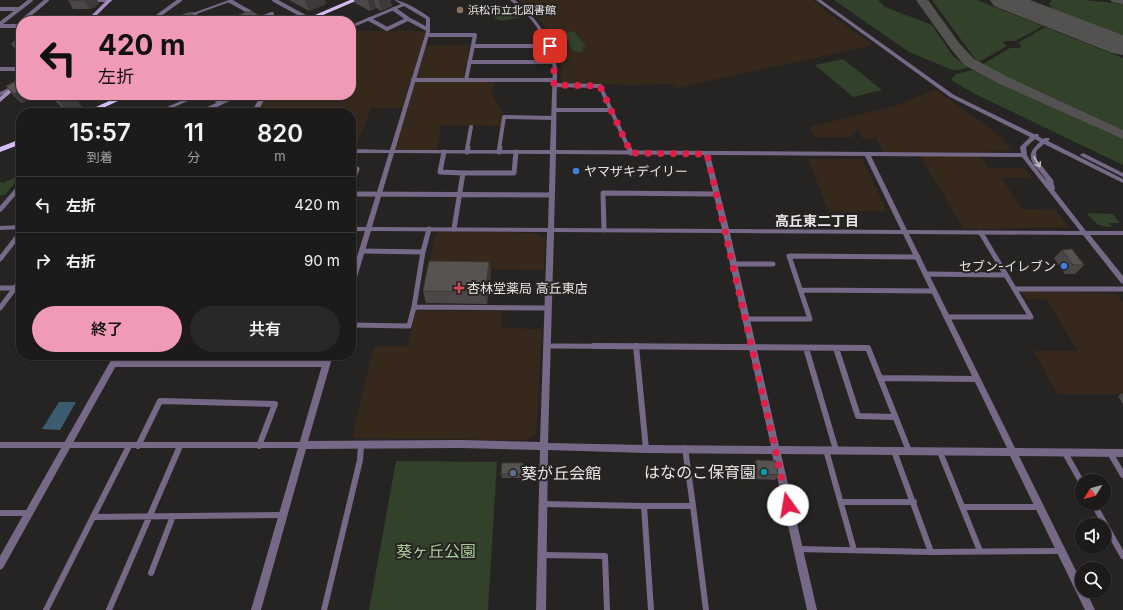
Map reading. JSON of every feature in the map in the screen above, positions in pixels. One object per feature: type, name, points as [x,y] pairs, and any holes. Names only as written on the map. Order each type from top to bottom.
[{"type":"highway","points":[[316,16],[355,0]]},
{"type":"highway","points":[[98,108],[116,100]]},
{"type":"highway","points":[[0,150],[16,143]]},
{"type":"main road","points":[[93,16],[110,0]]},
{"type":"main road","points":[[0,100],[16,86]]},
{"type":"street","points":[[0,25],[31,0]]},
{"type":"street","points":[[29,16],[47,0]]},
{"type":"street","points":[[77,0],[110,0]]},
{"type":"street","points":[[158,16],[180,0]]},
{"type":"street","points":[[274,0],[300,16]]},
{"type":"street","points":[[356,271],[428,29],[428,18],[396,0]]},
{"type":"street","points":[[356,25],[394,9],[410,0]]},
{"type":"street","points":[[512,0],[536,21],[550,46],[554,62],[554,152],[543,447],[541,610]]},
{"type":"street","points":[[818,0],[947,93],[1036,135]]},
{"type":"street","points":[[825,0],[956,93],[1123,181]]},
{"type":"street","points":[[187,16],[232,1],[257,16]]},
{"type":"street","points":[[0,9],[19,9]]},
{"type":"street","points":[[394,9],[408,19],[428,29]]},
{"type":"street","points":[[266,16],[272,14]]},
{"type":"street","points":[[369,19],[387,29],[408,19]]},
{"type":"street","points":[[0,25],[16,26]]},
{"type":"street","points":[[427,35],[474,35],[466,80]]},
{"type":"street","points":[[473,46],[550,46]]},
{"type":"street","points":[[469,62],[554,62]]},
{"type":"street","points":[[0,69],[16,69]]},
{"type":"street","points":[[413,80],[466,80],[600,86],[631,153]]},
{"type":"street","points":[[0,94],[13,88]]},
{"type":"street","points":[[169,108],[187,100]]},
{"type":"street","points":[[216,100],[220,103]]},
{"type":"street","points":[[210,108],[227,100]]},
{"type":"street","points":[[554,110],[611,110]]},
{"type":"street","points":[[499,152],[504,117],[554,118]]},
{"type":"street","points":[[467,152],[471,127]]},
{"type":"street","points":[[1036,135],[1023,146],[1024,155],[1123,281]]},
{"type":"street","points":[[1046,140],[1123,175]]},
{"type":"street","points":[[1046,140],[1035,149],[1033,153],[1034,160],[1050,180],[1052,189]]},
{"type":"street","points":[[356,151],[1024,155]]},
{"type":"street","points":[[444,152],[440,172],[514,172],[516,152]]},
{"type":"street","points":[[707,154],[726,231],[812,610]]},
{"type":"street","points":[[867,154],[1038,507],[1090,610]]},
{"type":"street","points":[[454,229],[463,172]]},
{"type":"street","points":[[0,210],[16,192]]},
{"type":"street","points":[[604,230],[603,193],[716,194]]},
{"type":"street","points":[[356,194],[552,195]]},
{"type":"street","points":[[0,228],[16,227]]},
{"type":"street","points":[[356,229],[1123,233]]},
{"type":"street","points":[[356,325],[409,326],[414,307],[423,252],[429,229]]},
{"type":"street","points":[[946,317],[1031,317],[981,232]]},
{"type":"street","points":[[0,259],[16,238]]},
{"type":"street","points":[[362,251],[423,252]]},
{"type":"street","points":[[746,319],[810,319],[802,290],[789,256],[918,257]]},
{"type":"street","points":[[733,264],[773,264]]},
{"type":"street","points":[[926,274],[1006,275]]},
{"type":"street","points":[[0,288],[16,288]]},
{"type":"street","points":[[1015,290],[1123,289]]},
{"type":"street","points":[[0,308],[16,290]]},
{"type":"street","points":[[802,290],[934,291]]},
{"type":"street","points":[[414,307],[548,308]]},
{"type":"street","points":[[547,346],[868,348],[909,451]]},
{"type":"street","points":[[636,346],[646,449]]},
{"type":"street","points":[[806,348],[836,450]]},
{"type":"street","points":[[836,348],[858,416],[895,417]]},
{"type":"street","points":[[0,565],[115,360]]},
{"type":"street","points":[[165,364],[167,360]]},
{"type":"street","points":[[256,610],[328,360]]},
{"type":"street","points":[[113,364],[327,364]]},
{"type":"street","points":[[880,378],[976,378]]},
{"type":"street","points":[[138,446],[160,401],[274,404],[259,446]]},
{"type":"street","points":[[0,445],[259,446],[461,444],[646,449],[685,448],[1123,453]]},
{"type":"street","points":[[324,610],[360,460],[361,445]]},
{"type":"street","points":[[46,610],[129,446]]},
{"type":"street","points":[[109,610],[180,446]]},
{"type":"street","points":[[685,448],[706,610]]},
{"type":"street","points":[[826,450],[854,550]]},
{"type":"street","points":[[894,451],[932,552]]},
{"type":"street","points":[[940,452],[980,551]]},
{"type":"street","points":[[1065,453],[1077,474]]},
{"type":"street","points":[[1110,453],[1123,475]]},
{"type":"street","points":[[841,502],[914,502]]},
{"type":"street","points":[[542,504],[693,506]]},
{"type":"street","points":[[644,506],[651,610]]},
{"type":"street","points":[[963,507],[1038,507]]},
{"type":"street","points":[[1097,510],[1121,547],[1123,556]]},
{"type":"street","points":[[0,513],[30,513]]},
{"type":"street","points":[[93,517],[284,515]]},
{"type":"street","points":[[152,573],[173,516]]},
{"type":"street","points":[[798,549],[932,552],[1061,551]]},
{"type":"street","points":[[542,555],[605,556],[607,610]]},
{"type":"shaded area","points":[[519,0],[813,0],[825,11],[873,45],[676,88],[672,84],[633,85],[562,83],[561,59],[554,39],[537,15]]},
{"type":"shaded area","points":[[356,31],[427,31],[402,108],[371,108],[356,148],[356,108],[260,108],[264,100],[356,100]]},
{"type":"shaded area","points":[[469,45],[463,79],[416,78],[426,46]]},
{"type":"shaded area","points":[[415,81],[494,81],[492,94],[502,112],[501,126],[442,125],[436,151],[395,150]]},
{"type":"shaded area","points":[[935,89],[1000,136],[1012,151],[885,153],[876,138],[862,138],[859,130],[852,133],[854,137],[815,137],[810,127],[899,105]]},
{"type":"shaded area","points":[[920,156],[979,156],[988,168],[1024,168],[1032,178],[1001,177],[1022,209],[1056,210],[1068,227],[964,229]]},
{"type":"shaded area","points":[[808,159],[862,159],[887,211],[829,212]]},
{"type":"shaded area","points":[[440,231],[537,233],[545,239],[544,270],[428,269],[435,235]]},
{"type":"shaded area","points":[[1021,291],[1117,294],[1123,302],[1123,394],[1057,394],[1034,351],[1078,351],[1046,299],[1026,299]]},
{"type":"shaded area","points":[[419,311],[502,311],[501,328],[542,329],[536,434],[528,440],[352,438],[374,346],[408,346],[415,314]]},
{"type":"green space","points":[[834,0],[878,0],[885,7],[932,25],[953,56],[968,68],[957,70],[950,69],[909,52]]},
{"type":"green space","points":[[932,0],[977,0],[1043,26],[1015,41],[1005,41],[1003,43],[1007,46],[979,62]]},
{"type":"green space","points":[[1052,0],[1085,0],[1123,4],[1123,35],[1053,9],[1049,4]]},
{"type":"green space","points":[[511,6],[523,15],[523,17],[501,21],[494,18],[493,16]]},
{"type":"green space","points":[[1045,27],[1123,58],[1123,130],[991,70],[983,64],[1010,48],[1021,48],[1021,45],[1018,43]]},
{"type":"green space","points":[[571,31],[574,32],[586,46],[582,48],[584,51],[577,52],[572,50],[565,34]]},
{"type":"green space","points":[[843,59],[882,90],[853,97],[815,65]]},
{"type":"green space","points":[[972,70],[1123,139],[1123,165],[973,93],[951,80],[956,74]]},
{"type":"green space","points":[[16,177],[16,181],[5,195],[0,195],[0,182],[3,183]]},
{"type":"green space","points":[[1087,213],[1113,214],[1120,223],[1109,223],[1112,227],[1100,225]]},
{"type":"green space","name":"葵ヶ丘公園","points":[[396,461],[497,462],[488,610],[369,610]]},
{"type":"water","points":[[59,402],[76,402],[60,430],[42,429]]},
{"type":"building","points":[[189,12],[195,16],[179,16]]},
{"type":"building","points":[[246,12],[253,12],[260,16],[237,16]]},
{"type":"building","points":[[16,81],[16,93],[14,94],[6,86]]},
{"type":"building","points":[[1072,249],[1084,265],[1073,265],[1062,250]]},
{"type":"building","points":[[429,261],[489,262],[485,292],[423,291]]},
{"type":"building","points":[[756,460],[776,461],[778,475],[758,474]]},
{"type":"building","points":[[502,463],[523,463],[523,474],[501,474]]},
{"type":"taxiway","points":[[922,0],[955,46],[969,62],[1005,81],[1123,135]]},
{"type":"taxiway","points":[[1023,0],[1022,2],[1025,5],[1037,13]]},
{"type":"taxiway","points":[[1116,0],[1123,1]]},
{"type":"runway","points":[[1004,0],[1123,46]]},
{"type":"place","name":"浜松市立北図書館","points":[[460,10]]},
{"type":"place","name":"ヤマザキデイリー","points":[[576,171]]},
{"type":"place","name":"セブン-イレブン","points":[[1064,266]]},
{"type":"place","name":"杏林堂薬局 高丘東店","points":[[459,288]]},
{"type":"place","name":"はなのこ保育園","points":[[764,472]]},
{"type":"place","name":"葵が丘会館","points":[[513,473]]},
{"type":"district","name":"高丘東二丁目","points":[[817,220]]},
{"type":"route","points":[[550,46],[555,68],[554,85],[600,86],[631,153],[707,154],[725,226],[788,505]]}]
